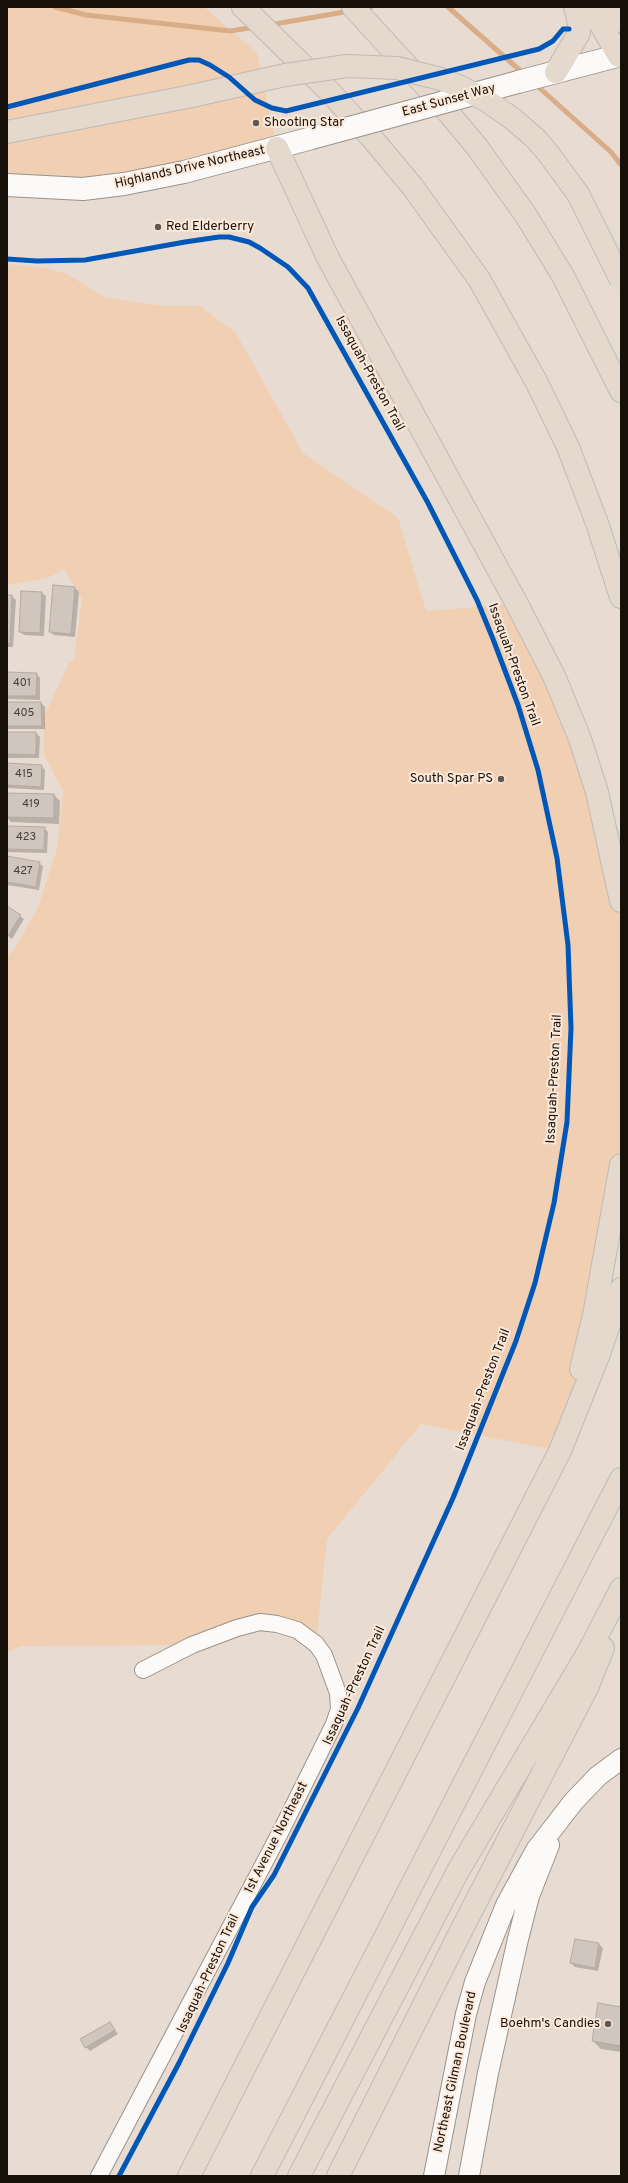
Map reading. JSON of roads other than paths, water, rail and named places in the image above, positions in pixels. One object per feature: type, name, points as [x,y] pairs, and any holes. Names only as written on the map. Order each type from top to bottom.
[{"type":"highway","points":[[243,7],[329,91],[371,137],[412,186],[479,279],[538,383],[568,447],[597,523],[621,597]]},
{"type":"highway","points":[[353,7],[397,53],[477,146],[526,214],[563,276],[621,391]]},
{"type":"highway","points":[[566,70],[579,33],[579,24],[574,7]]},
{"type":"highway","points":[[587,7],[620,55]]},
{"type":"highway","points":[[613,7],[621,21]]},
{"type":"highway","points":[[7,132],[192,96],[285,75],[347,66],[397,68],[440,79],[463,88],[487,101],[513,119],[536,139],[578,194],[621,280]]},
{"type":"highway","points":[[277,148],[328,258],[555,678],[580,739],[597,792],[621,901]]},
{"type":"highway","points":[[294,186],[336,246],[544,625],[588,722],[609,788],[621,836]]},
{"type":"highway","points":[[560,1451],[594,1315],[621,1165]]},
{"type":"highway","points":[[189,2176],[513,1547],[560,1451],[599,1354],[621,1289]]},
{"type":"highway","points":[[262,2176],[621,1479]]},
{"type":"highway","points":[[299,2176],[405,1970],[458,1871],[589,1651],[621,1588]]},
{"type":"highway","points":[[338,2176],[467,1919],[588,1688],[621,1602]]},
{"type":"main road","name":"East Sunset Way","points":[[277,148],[620,55]]},
{"type":"main road","name":"Highlands Drive Northeast","points":[[7,186],[83,189],[124,184],[184,172],[277,148]]},
{"type":"street","name":"1st Avenue Northeast","points":[[99,2176],[280,1833],[334,1724],[339,1709],[338,1693],[324,1655],[316,1644],[297,1630],[277,1624],[260,1622],[236,1628],[192,1645],[143,1670]]},
{"type":"street","name":"Northeast Gilman Boulevard","points":[[434,2176],[454,2068],[475,1982],[493,1934],[526,1866],[559,1821],[587,1787],[621,1759]]},
{"type":"street","name":"Northeast Gilman Boulevard","points":[[469,2176],[488,2073],[529,1896],[559,1821]]},
{"type":"street","points":[[454,2068],[488,2073]]},
{"type":"waterway","points":[[55,7],[86,15],[230,31],[256,27]]},
{"type":"waterway","points":[[362,9],[371,7]]},
{"type":"waterway","points":[[448,7],[524,74]]},
{"type":"waterway","points":[[269,25],[350,11]]},
{"type":"waterway","points":[[534,83],[611,152],[621,165]]},
{"type":"place","name":"Shooting Star","points":[[256,123]]},
{"type":"place","name":"Red Elderberry","points":[[158,227]]},
{"type":"place","name":"South Spar PS","points":[[501,779]]},
{"type":"place","name":"Boehm's Candies","points":[[608,2024]]}]
